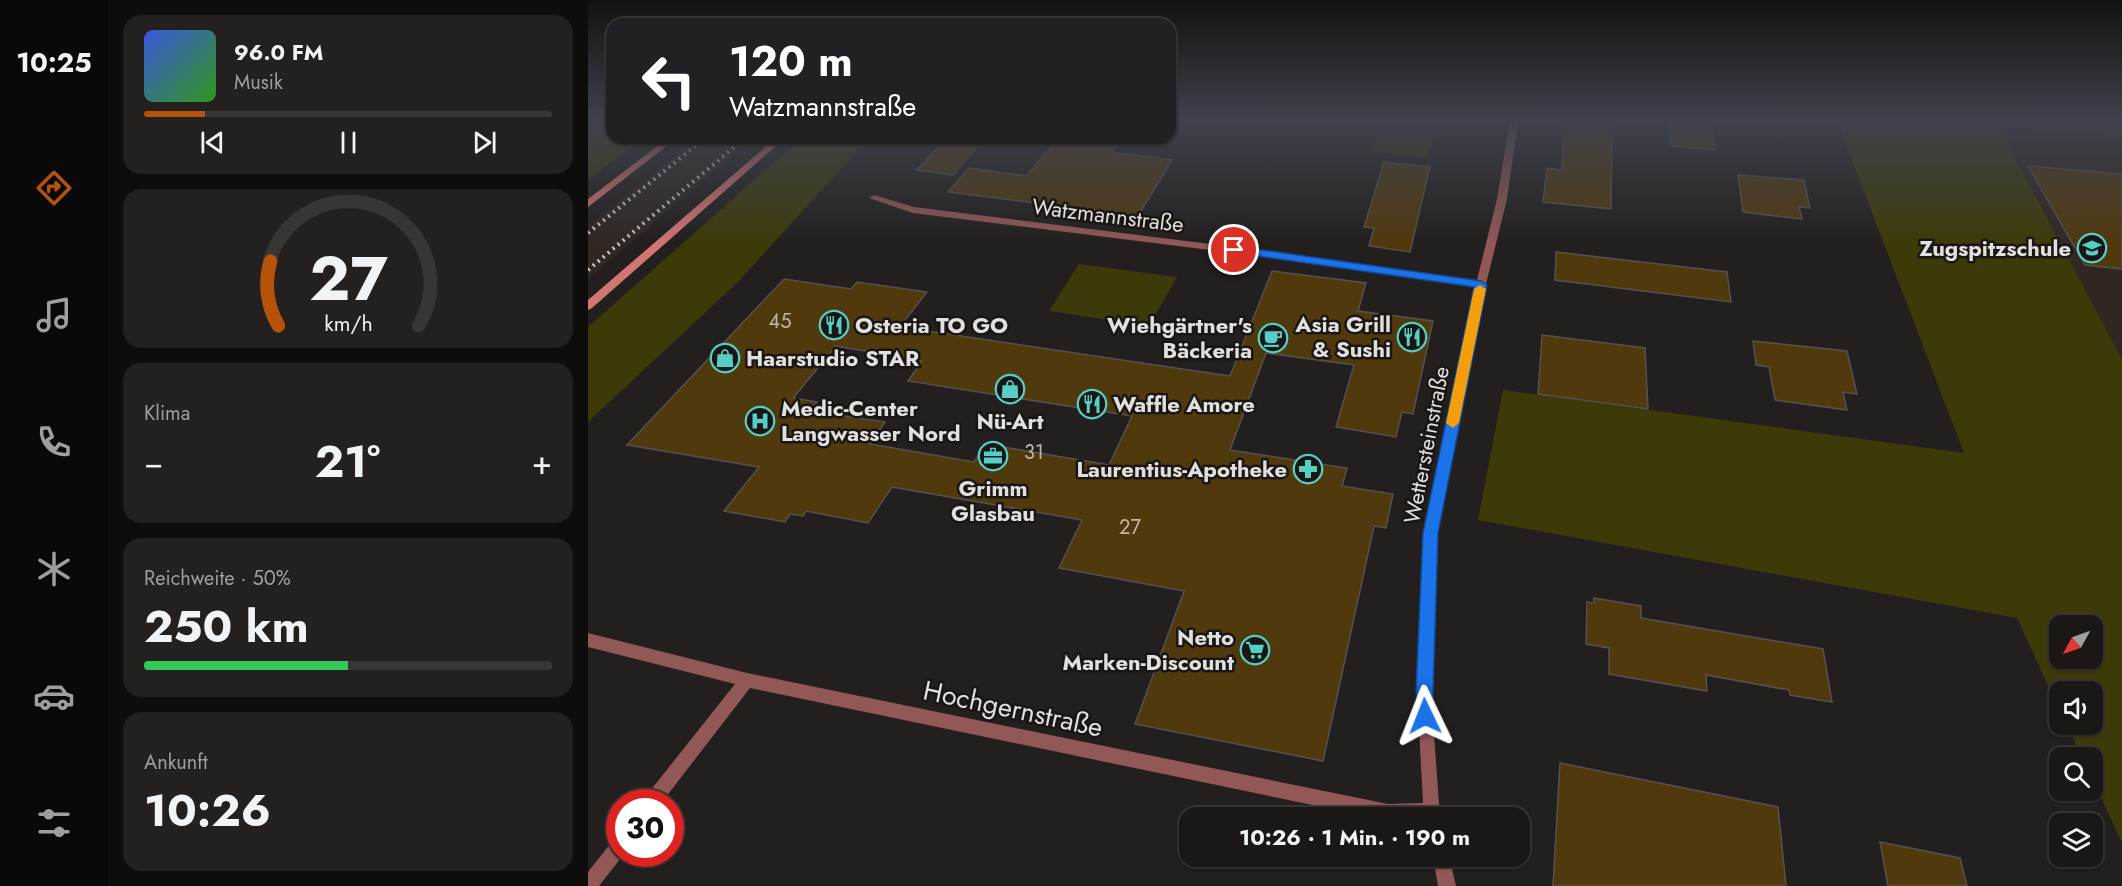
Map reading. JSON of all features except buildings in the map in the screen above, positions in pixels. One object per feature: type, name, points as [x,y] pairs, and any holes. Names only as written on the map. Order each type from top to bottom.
[{"type":"main road","points":[[588,204],[642,162]]},
{"type":"main road","points":[[588,306],[753,162]]},
{"type":"street","name":"Wettersteinstraße","points":[[1431,807],[1424,692],[1430,533],[1481,285],[1502,200],[1508,162]]},
{"type":"street","name":"Watzmannstraße","points":[[874,198],[913,210],[1234,250],[1481,285]]},
{"type":"street","name":"Hochgernstraße","points":[[588,640],[747,680],[1364,807]]},
{"type":"street","points":[[662,789],[747,680]]},
{"type":"street","points":[[588,886],[606,863]]},
{"type":"street","points":[[1443,867],[1447,886]]},
{"type":"shaded area","points":[[588,162],[611,162],[588,179]]},
{"type":"shaded area","points":[[667,162],[725,162],[588,279],[588,226]]},
{"type":"shaded area","points":[[774,162],[847,162],[738,282],[588,422],[588,327]]},
{"type":"shaded area","points":[[1853,162],[2017,162],[2122,359],[2122,843],[2103,801],[2103,747],[2077,747],[2072,735],[2103,735],[2103,681],[2049,681],[2049,687],[2017,618],[1478,520],[1503,390],[1964,453]]},
{"type":"shaded area","name":"Zugspitzschule","points":[[2017,162],[2122,162],[2122,359]]},
{"type":"shaded area","points":[[1079,264],[1177,277],[1149,326],[1049,311]]},
{"type":"railway","points":[[588,233],[675,162]]},
{"type":"railway","points":[[588,270],[716,162]]},
{"type":"slow traffic","points":[[1453,423],[1480,289]]},
{"type":"place","name":"Zugspitzschule","points":[[2092,248]]},
{"type":"place","name":"Osteria TO GO","points":[[834,325]]},
{"type":"place","name":"Asia Grill & Sushi","points":[[1412,337]]},
{"type":"place","name":"Wiehgärtner's Bäckeria","points":[[1273,338]]},
{"type":"place","name":"Haarstudio STAR","points":[[725,358]]},
{"type":"place","name":"Nü-Art","points":[[1010,389]]},
{"type":"place","name":"Waffle Amore","points":[[1092,404]]},
{"type":"place","name":"Medic-Center Langwasser Nord","points":[[760,421]]},
{"type":"place","name":"Grimm Glasbau","points":[[993,456]]},
{"type":"place","name":"Laurentius-Apotheke","points":[[1308,469]]},
{"type":"place","name":"Netto Marken-Discount","points":[[1255,650]]},
{"type":"route","points":[[1234,250],[1481,285],[1430,533],[1425,716]]}]
